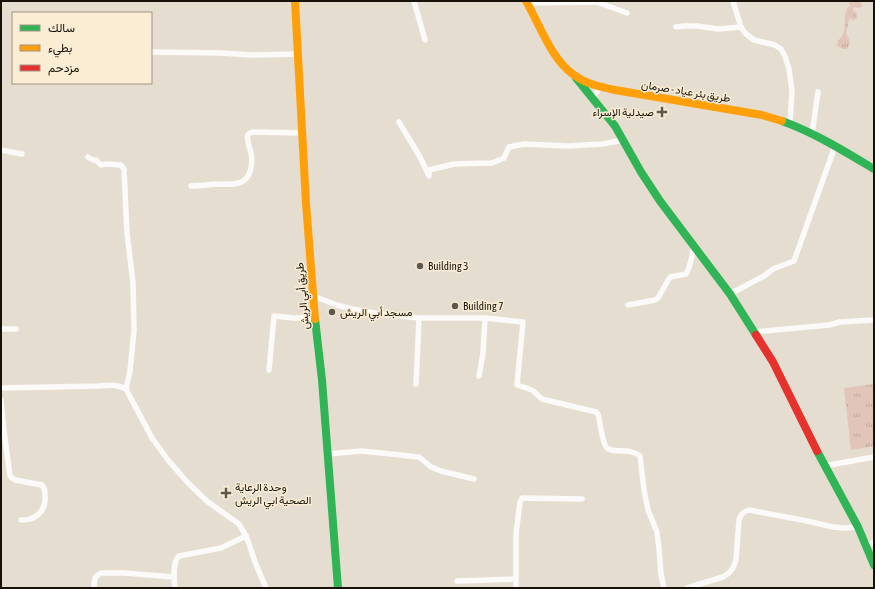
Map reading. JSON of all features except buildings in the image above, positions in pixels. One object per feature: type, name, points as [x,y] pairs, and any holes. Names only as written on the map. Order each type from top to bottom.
[{"type":"main road","name":"طريق أبي الريش","points":[[295,1],[306,203],[313,296],[322,380],[338,588]]},
{"type":"main road","name":"طريق بئر عياد - صرمان","points":[[526,2],[547,42],[561,63],[574,76],[585,82],[625,92],[762,115],[790,124],[812,134],[874,169]]},
{"type":"main road","points":[[574,76],[615,126],[641,172],[660,201],[730,294],[773,362],[824,466],[858,527],[874,565]]},
{"type":"street","points":[[414,1],[425,40]]},
{"type":"street","points":[[734,1],[741,27],[745,33],[754,40],[774,45],[781,49],[785,56],[789,69],[792,91],[790,124]]},
{"type":"street","points":[[526,2],[597,2],[628,13]]},
{"type":"street","points":[[676,27],[697,26],[718,29],[741,27]]},
{"type":"street","points":[[152,52],[298,54]]},
{"type":"street","points":[[594,100],[595,94],[601,86]]},
{"type":"street","points":[[812,134],[818,92]]},
{"type":"street","points":[[399,122],[420,157],[429,176],[428,170],[454,164],[492,163],[504,158],[509,147],[524,144],[568,146],[603,144],[624,140]]},
{"type":"street","points":[[191,186],[234,184],[246,179],[250,172],[252,163],[252,154],[248,140],[250,133],[302,133]]},
{"type":"street","points":[[730,294],[764,276],[773,269],[794,261],[835,146]]},
{"type":"street","points":[[1,150],[22,154]]},
{"type":"street","points":[[88,157],[101,164],[122,165],[124,169],[133,284],[134,330],[130,371],[126,389]]},
{"type":"street","points":[[628,305],[655,300],[658,298],[670,277],[686,274],[694,246]]},
{"type":"street","points":[[313,296],[337,305],[380,314],[419,318],[485,318],[523,322],[518,385],[532,390],[542,399],[596,412],[598,414],[604,443],[607,448],[610,450],[633,451],[640,456],[648,510],[657,532],[661,574],[664,588]]},
{"type":"street","points":[[268,370],[274,316],[315,318]]},
{"type":"street","points":[[416,384],[419,318]]},
{"type":"street","points":[[479,376],[483,353],[485,318]]},
{"type":"street","points":[[754,332],[874,320]]},
{"type":"street","points":[[1,329],[16,329]]},
{"type":"street","points":[[1,388],[113,385],[126,389],[152,438],[168,460],[188,483],[208,502],[238,524],[246,536],[266,588]]},
{"type":"street","points":[[1,400],[10,476],[14,480],[42,485],[45,490],[46,500],[43,510],[35,517],[21,520]]},
{"type":"street","points":[[327,454],[362,451],[419,457],[430,467],[474,479]]},
{"type":"street","points":[[824,466],[874,457]]},
{"type":"street","points":[[516,588],[516,534],[520,502],[522,498],[582,499]]},
{"type":"street","points":[[687,588],[723,577],[733,568],[736,560],[738,520],[741,514],[749,510],[833,527],[858,527]]},
{"type":"street","points":[[175,588],[175,563],[179,556],[221,548],[246,536]]},
{"type":"street","points":[[865,544],[874,543]]},
{"type":"street","points":[[94,588],[95,577],[97,574],[101,573],[124,573],[174,578]]},
{"type":"street","points":[[457,580],[516,579]]},
{"type":"green space","points":[[849,1],[861,1],[862,7],[854,7],[853,9],[853,11],[856,12],[857,19],[849,19],[846,34],[849,40],[849,45],[847,49],[843,49],[837,46],[838,40],[844,32],[845,15],[848,7],[850,7]]},
{"type":"green space","points":[[874,384],[874,446],[851,450],[844,388]]},
{"type":"traffic: fast","points":[[576,78],[615,126],[641,172],[660,201],[730,294],[756,335]]},
{"type":"traffic: fast","points":[[782,121],[818,137],[874,169]]},
{"type":"traffic: fast","points":[[315,319],[322,380],[338,588]]},
{"type":"traffic: fast","points":[[817,451],[858,527],[874,565]]},
{"type":"traffic: slow","points":[[295,1],[306,203],[315,319]]},
{"type":"traffic: slow","points":[[526,1],[552,51],[566,68],[584,81],[615,90],[762,115],[782,121]]},
{"type":"traffic: jam","points":[[756,335],[773,362],[817,451]]},
{"type":"place","name":"صيدلية الإسراء","points":[[662,112]]},
{"type":"place","name":"Building 3","points":[[420,266]]},
{"type":"place","name":"Building 7","points":[[455,306]]},
{"type":"place","name":"مسجد أبي الريش","points":[[332,312]]},
{"type":"place","name":"وحدة الرعاية الصحية ابي الريش","points":[[226,493]]}]
